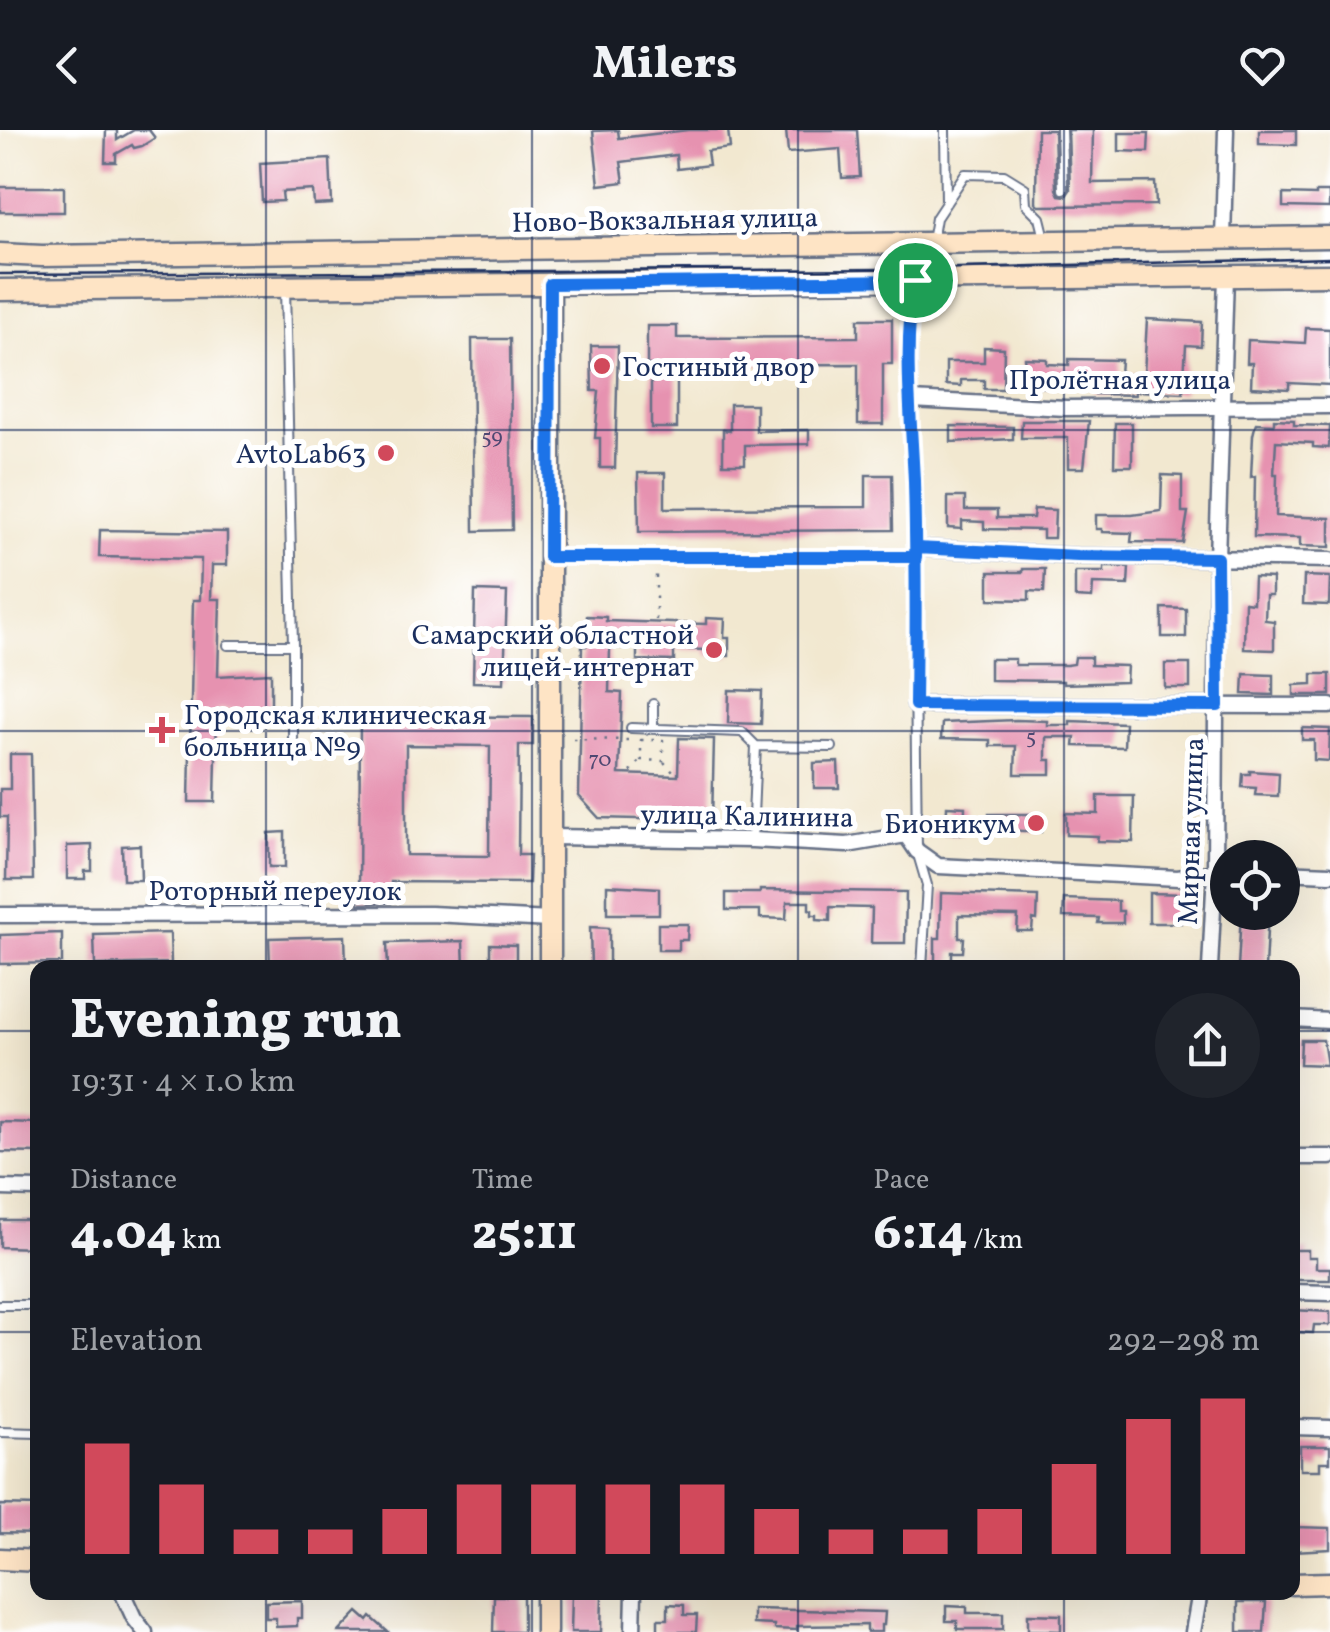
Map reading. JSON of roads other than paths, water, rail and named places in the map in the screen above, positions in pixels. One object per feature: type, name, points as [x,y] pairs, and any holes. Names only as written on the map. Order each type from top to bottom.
[{"type":"main road","name":"Ново-Вокзальная улица","points":[[0,254],[1330,237]]},
{"type":"main road","points":[[0,290],[1330,274]]},
{"type":"main road","points":[[550,284],[550,960]]},
{"type":"main road","points":[[0,1559],[30,1561]]},
{"type":"main road","points":[[1300,1584],[1330,1583]]},
{"type":"main road","points":[[546,1600],[546,1632]]},
{"type":"street","points":[[1223,239],[1226,130]]},
{"type":"street","name":"Мирная улица","points":[[1220,840],[1217,558],[1226,276]]},
{"type":"street","name":"Пролётная улица","points":[[911,400],[1066,408],[1330,406]]},
{"type":"street","points":[[916,552],[1330,560]]},
{"type":"street","points":[[915,705],[1330,706]]},
{"type":"street","name":"улица Калинина","points":[[550,837],[846,845],[906,835],[917,852],[938,866],[1178,878],[1210,872]]},
{"type":"street","points":[[1300,873],[1330,874]]},
{"type":"street","name":"Роторный переулок","points":[[0,915],[430,914],[550,920]]},
{"type":"street","name":"Мирная улица","points":[[1211,960],[1214,930]]},
{"type":"street","points":[[1300,1019],[1330,1021]]},
{"type":"street","points":[[1300,1157],[1330,1157]]},
{"type":"street","points":[[0,1188],[30,1190]]},
{"type":"street","points":[[1300,1292],[1330,1293]]},
{"type":"street","points":[[1300,1427],[1330,1428]]},
{"type":"street","points":[[126,1600],[144,1632]]},
{"type":"street","points":[[633,1632],[634,1600]]},
{"type":"street","points":[[1193,1632],[1199,1600]]},
{"type":"lane","points":[[945,130],[946,203]]},
{"type":"lane","points":[[1061,130],[1063,189]]},
{"type":"lane","points":[[922,960],[927,885],[917,852],[911,301],[915,280],[926,268],[936,218],[965,174],[1004,174],[1025,188],[1026,204],[1040,218],[1047,241]]},
{"type":"lane","points":[[284,288],[292,756]]},
{"type":"lane","points":[[549,557],[916,552]]},
{"type":"lane","points":[[228,645],[293,644]]},
{"type":"lane","points":[[653,729],[654,704]]},
{"type":"lane","points":[[631,728],[742,732],[756,746],[832,747]]},
{"type":"lane","points":[[752,840],[756,746]]},
{"type":"lane","points":[[0,1304],[30,1305]]},
{"type":"lane","points":[[0,1432],[30,1434]]},
{"type":"tram line","points":[[0,274],[926,269],[1330,258]]},
{"type":"place","name":"Гостиный двор","points":[[602,366]]},
{"type":"place","name":"AvtoLab63","points":[[386,453]]},
{"type":"place","name":"Самарский областной лицей-интернат","points":[[714,650]]},
{"type":"place","name":"Городская клиническая больница №9","points":[[162,730]]},
{"type":"place","name":"Бионикум","points":[[1036,823]]}]
